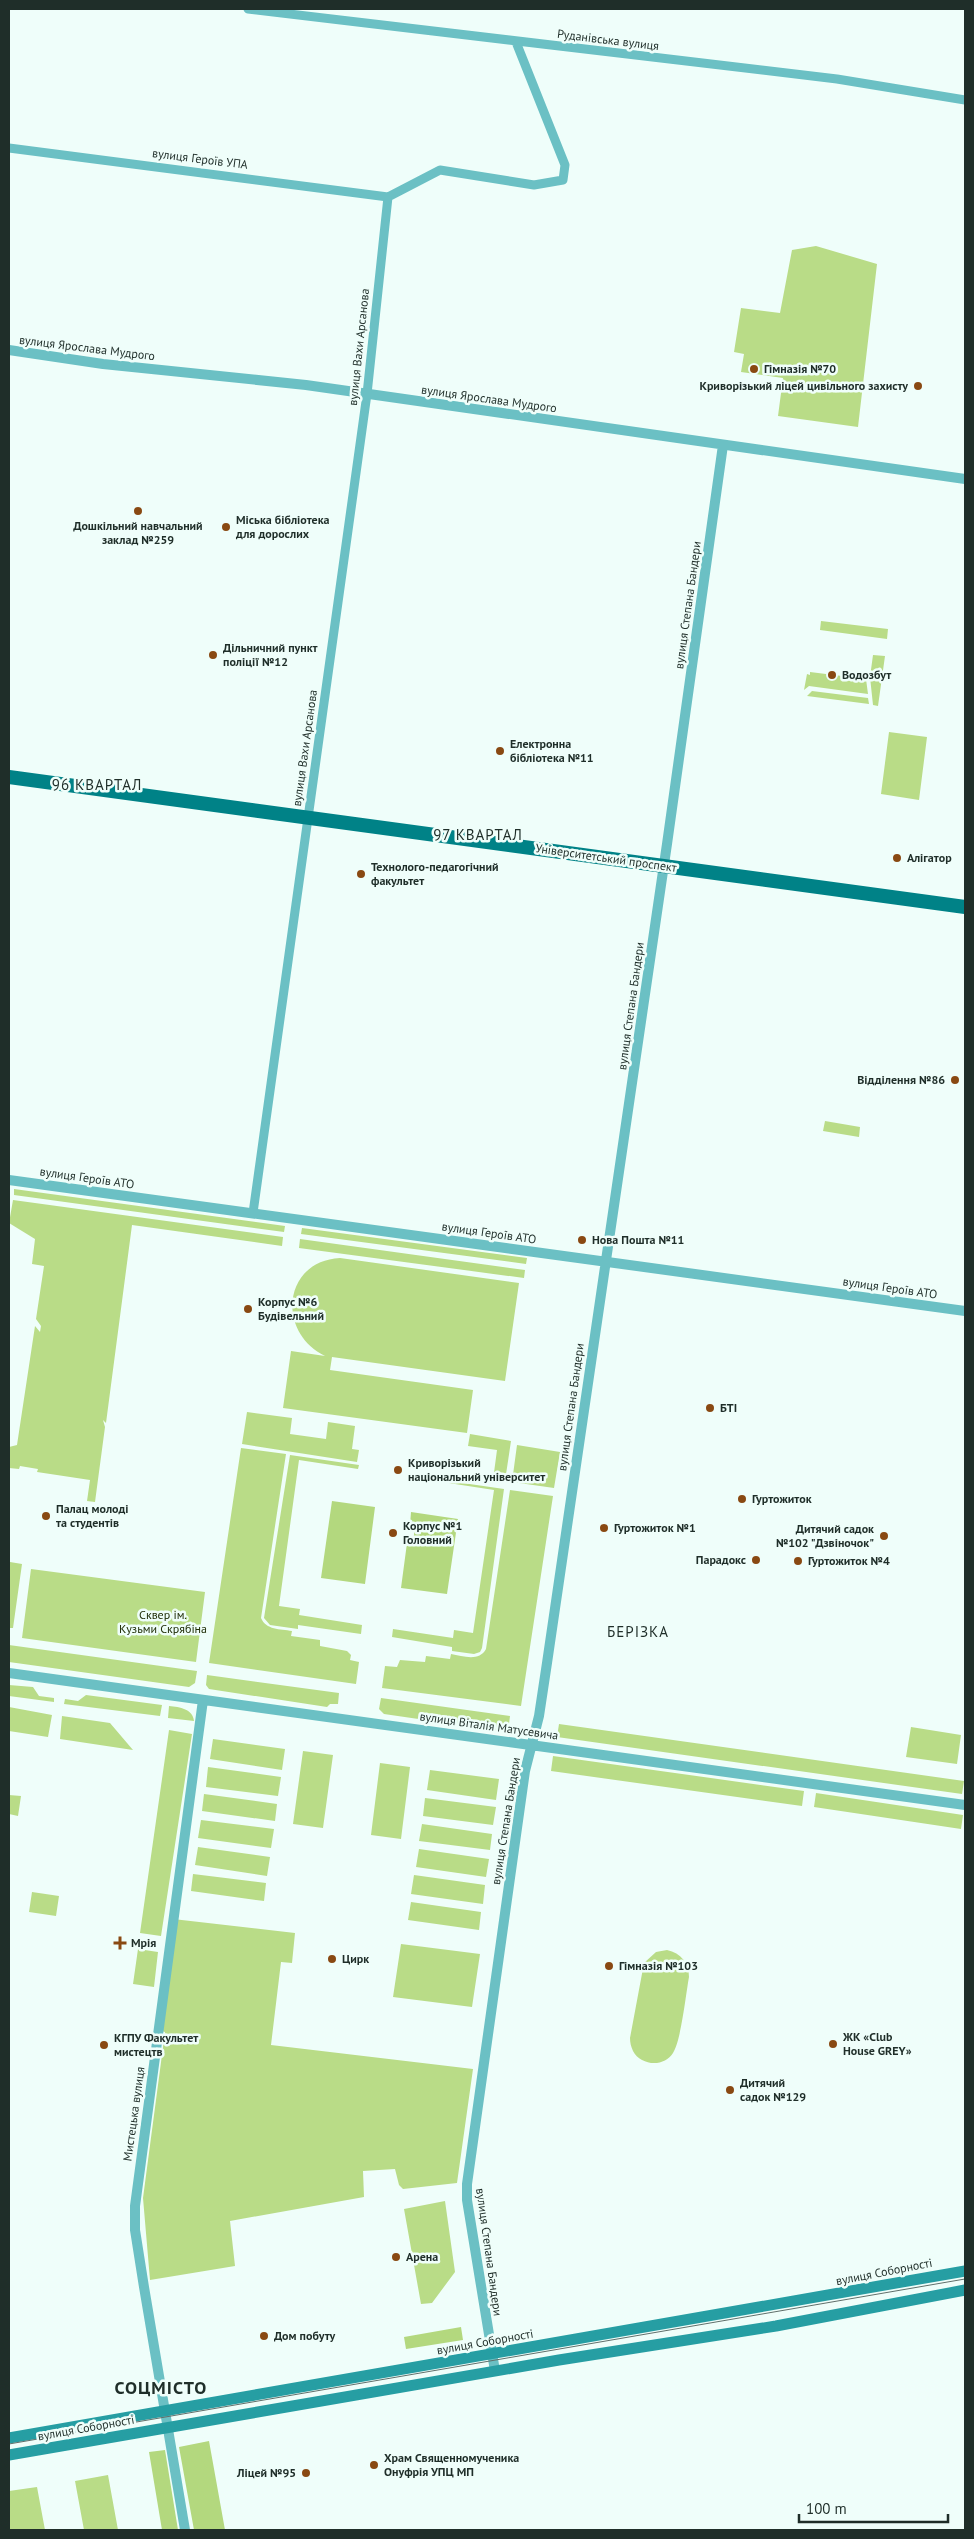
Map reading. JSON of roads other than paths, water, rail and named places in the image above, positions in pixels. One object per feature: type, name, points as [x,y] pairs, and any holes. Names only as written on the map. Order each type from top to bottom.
[{"type":"main road","name":"Університетський проспект","points":[[9,777],[965,907]]},
{"type":"main road","name":"вулиця Соборності","points":[[9,2438],[493,2356],[610,2333],[772,2307],[965,2271]]},
{"type":"main road","name":"вулиця Соборності","points":[[9,2456],[495,2371],[776,2326],[965,2290]]},
{"type":"street","name":"Руданівська вулиця","points":[[248,9],[837,79],[965,100]]},
{"type":"street","points":[[388,197],[440,170],[534,185],[555,183],[563,180],[565,165],[516,42]]},
{"type":"street","name":"вулиця Героїв УПА","points":[[9,148],[388,197]]},
{"type":"street","name":"вулиця Вахи Арсанова","points":[[253,1213],[367,394],[388,197]]},
{"type":"street","name":"вулиця Ярослава Мудрого","points":[[9,350],[103,364],[306,385],[965,479]]},
{"type":"street","name":"вулиця Степана Бандери","points":[[495,2371],[467,2200],[467,2184],[525,1771],[548,1663],[723,445]]},
{"type":"street","name":"вулиця Героїв АТО","points":[[9,1180],[965,1311]]},
{"type":"street","name":"вулиця Віталія Матусевича","points":[[9,1673],[965,1805]]},
{"type":"street","name":"Мистецька вулиця","points":[[185,2530],[138,2248],[135,2206],[203,1700]]},
{"type":"tram line","points":[[9,2444],[965,2279]]},
{"type":"place","name":"Гімназія №70","points":[[754,369]]},
{"type":"place","name":"Криворізький ліцей цивільного захисту","points":[[918,386]]},
{"type":"place","name":"Дошкільний навчальний заклад №259","points":[[138,511]]},
{"type":"place","name":"Міська бібліотека для дорослих","points":[[226,527]]},
{"type":"place","name":"Дільничний пункт поліції №12","points":[[213,655]]},
{"type":"place","name":"Водозбут","points":[[832,675]]},
{"type":"place","name":"Електронна бібліотека №11","points":[[500,751]]},
{"type":"place","name":"Алігатор","points":[[897,858]]},
{"type":"place","name":"Технолого-педагогічний факультет","points":[[361,874]]},
{"type":"place","name":"Відділення №86","points":[[955,1080]]},
{"type":"place","name":"Нова Пошта №11","points":[[582,1240]]},
{"type":"place","name":"Корпус №6 Будівельний","points":[[248,1309]]},
{"type":"place","name":"БТІ","points":[[710,1408]]},
{"type":"place","name":"Криворізький національний університет","points":[[398,1470]]},
{"type":"place","name":"Гуртожиток","points":[[742,1499]]},
{"type":"place","name":"Палац молоді та студентів","points":[[46,1516]]},
{"type":"place","name":"Гуртожиток №1","points":[[604,1528]]},
{"type":"place","name":"Корпус №1 Головний","points":[[393,1533]]},
{"type":"place","name":"Дитячий садок №102 \"Дзвіночок\"","points":[[884,1536]]},
{"type":"place","name":"Парадокс","points":[[756,1560]]},
{"type":"place","name":"Гуртожиток №4","points":[[798,1561]]},
{"type":"place","name":"Мрія","points":[[120,1943]]},
{"type":"place","name":"Цирк","points":[[332,1959]]},
{"type":"place","name":"Гімназія №103","points":[[609,1966]]},
{"type":"place","name":"ЖК «Club House GREY»","points":[[833,2044]]},
{"type":"place","name":"КГПУ Факультет мистецтв","points":[[104,2045]]},
{"type":"place","name":"Дитячий садок №129","points":[[730,2090]]},
{"type":"place","name":"Арена","points":[[396,2257]]},
{"type":"place","name":"Дом побуту","points":[[264,2336]]},
{"type":"place","name":"Храм Священномученика Онуфрія УПЦ МП","points":[[374,2465]]},
{"type":"place","name":"Ліцей №95","points":[[306,2473]]},
{"type":"district","name":"96 КВАРТАЛ","points":[[97,785]]},
{"type":"district","name":"97 КВАРТАЛ","points":[[478,835]]},
{"type":"district","name":"БЕРІЗКА","points":[[638,1632]]},
{"type":"district","name":"СОЦМІСТО","points":[[161,2388]]},
{"type":"park label","name":"Сквер ім. Кузьми Скрябіна","points":[[163,1622]]}]
